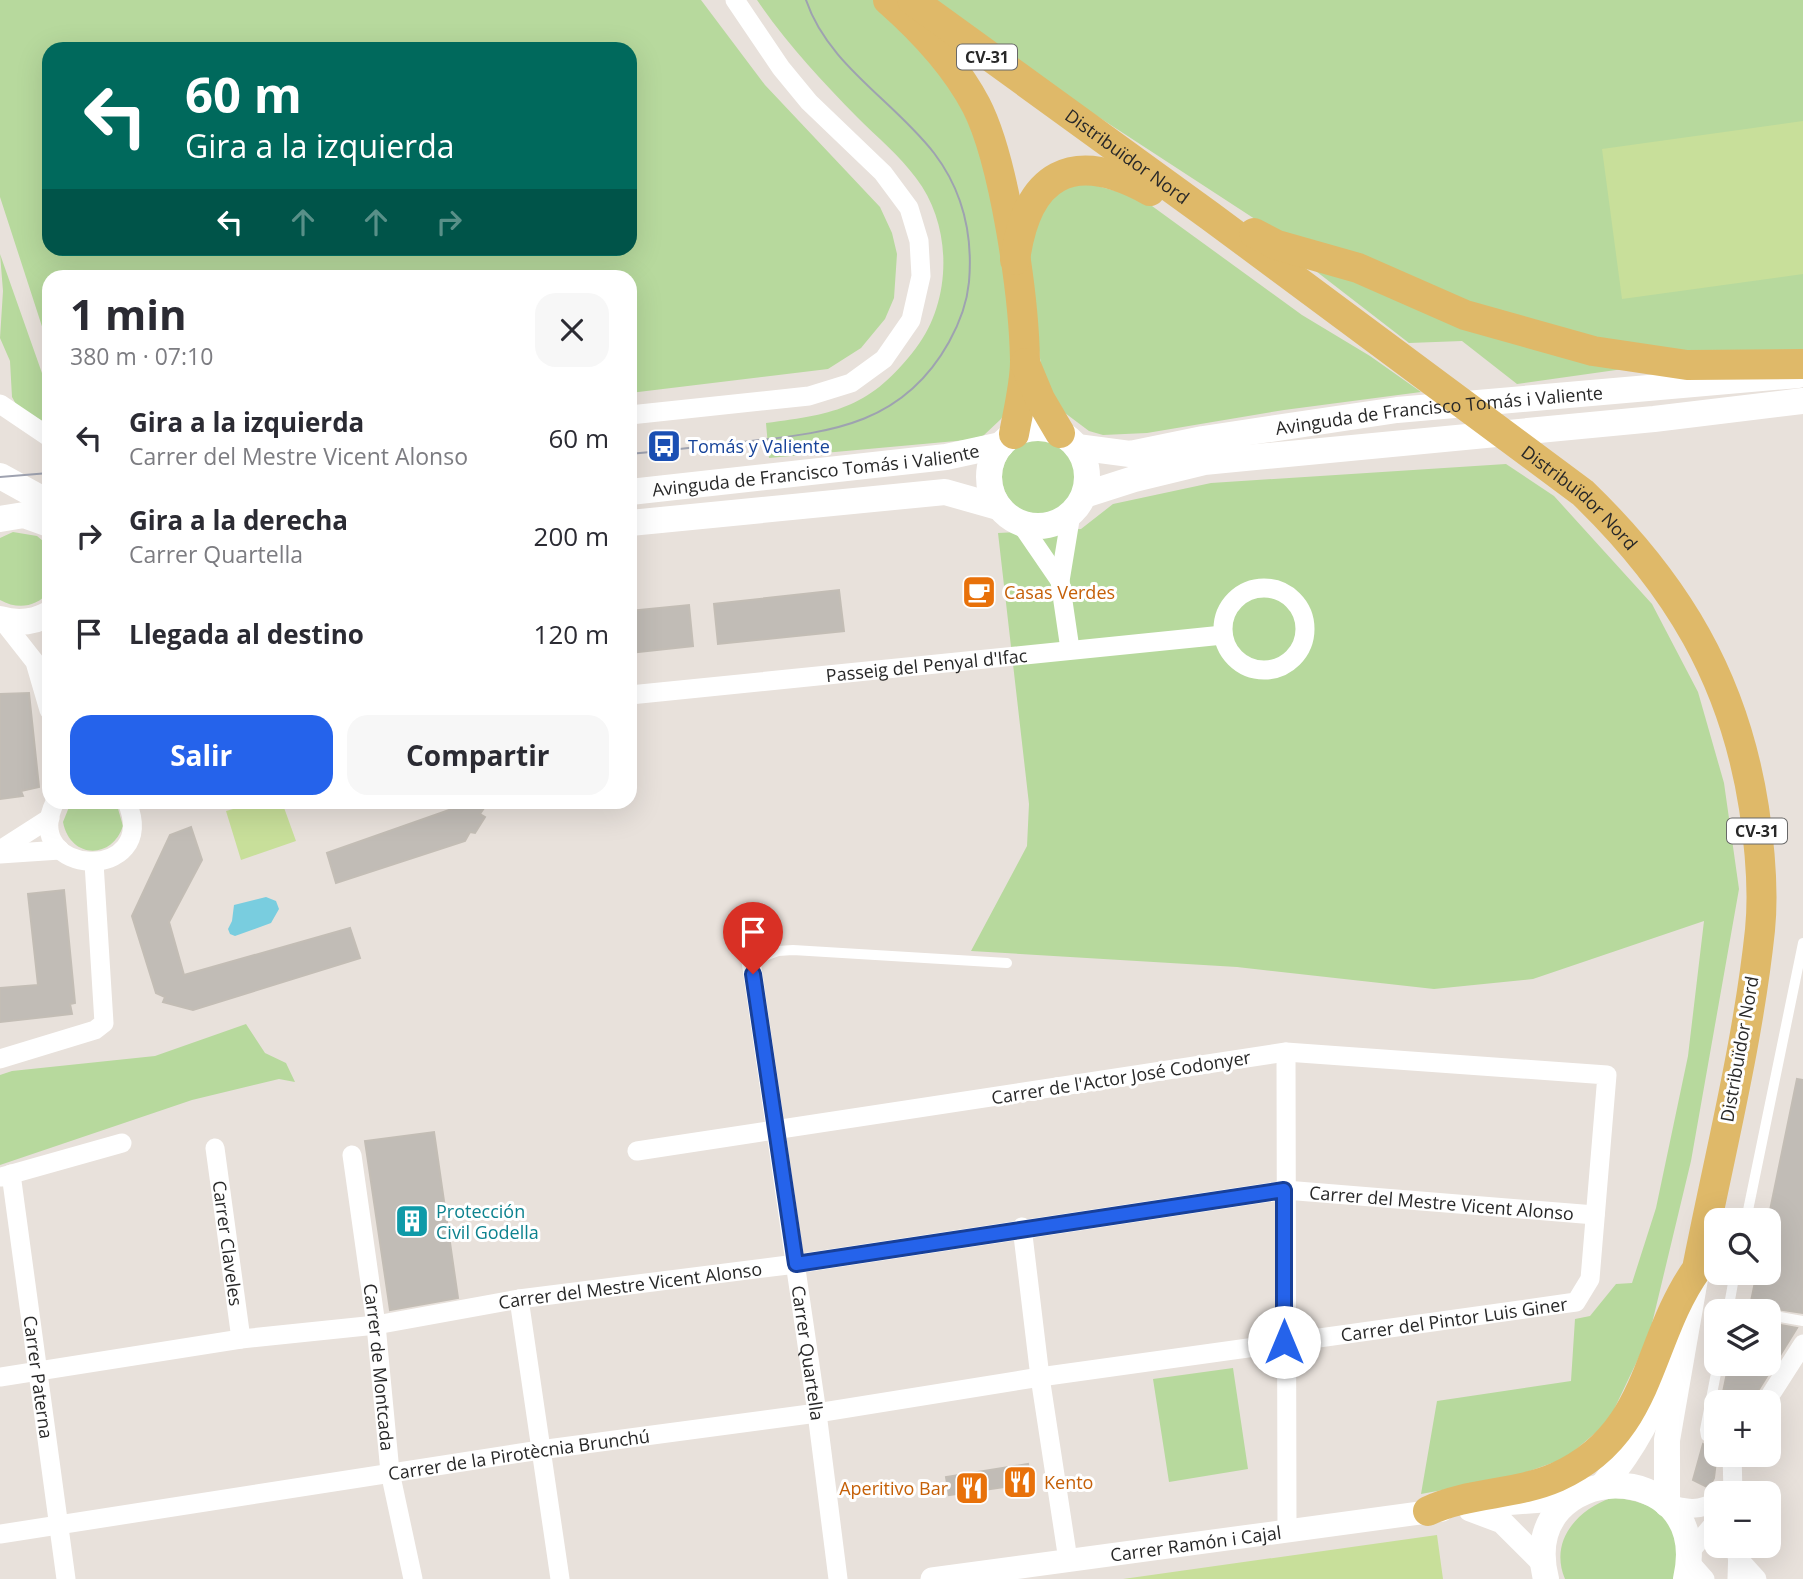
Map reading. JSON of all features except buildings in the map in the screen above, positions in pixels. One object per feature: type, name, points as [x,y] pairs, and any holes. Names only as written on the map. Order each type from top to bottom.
[{"type":"main road","points":[[888,0],[938,49],[977,106],[998,170],[1015,260],[1025,363],[1040,399],[1087,470],[1078,505],[1056,524],[1038,527],[1021,524],[998,507],[992,495],[989,469],[1007,440],[1025,363]]},
{"type":"main road","name":"Distribuïdor Nord","points":[[912,0],[1540,459],[1620,529],[1675,599],[1712,664],[1727,698],[1747,765],[1758,839],[1760,928],[1736,1073],[1697,1269]]},
{"type":"main road","points":[[1015,260],[1020,227],[1027,208],[1042,189],[1061,175],[1079,169],[1116,173],[1166,200],[1246,228],[1277,245],[1358,268],[1465,314],[1593,351],[1687,365],[1803,364]]},
{"type":"main road","name":"Avinguda de Francisco Tomás i Valiente","points":[[1069,440],[1130,454],[1203,439],[1397,410],[1803,375]]},
{"type":"main road","name":"Avinguda de Francisco Tomás i Valiente","points":[[1078,505],[1134,479],[1204,462],[1654,419],[1803,401]]},
{"type":"main road","points":[[1007,440],[1037,429],[1069,440]]},
{"type":"main road","name":"Avinguda de Francisco Tomás i Valiente","points":[[637,491],[946,457],[1007,440]]},
{"type":"main road","points":[[0,475],[42,499]]},
{"type":"main road","name":"Avinguda de Francisco Tomás i Valiente","points":[[637,522],[945,492],[998,507]]},
{"type":"main road","points":[[0,519],[24,515],[42,521]]},
{"type":"main road","points":[[1,619],[32,621],[42,617]]},
{"type":"main road","points":[[1604,1484],[1636,1441],[1654,1406],[1697,1269]]},
{"type":"main road","points":[[1667,1504],[1667,1440],[1683,1363],[1697,1269]]},
{"type":"main road","points":[[1428,1511],[1556,1477],[1601,1448],[1634,1407],[1647,1381],[1677,1300],[1697,1269]]},
{"type":"main road","points":[[1544,1571],[1543,1548],[1552,1521],[1570,1499],[1604,1484],[1627,1484],[1648,1491],[1667,1504],[1683,1526],[1692,1568]]},
{"type":"street","points":[[719,0],[736,23],[781,68]]},
{"type":"street","points":[[637,414],[809,396],[851,383],[884,359],[911,320],[921,276],[919,241],[909,208],[883,173],[808,102],[781,68],[735,0]]},
{"type":"street","points":[[0,404],[42,432]]},
{"type":"street","points":[[1070,649],[1060,582],[1078,505]]},
{"type":"street","points":[[1021,524],[1060,582]]},
{"type":"street","points":[[1252,589],[1278,590],[1291,598],[1300,609],[1304,622],[1304,636],[1290,660],[1278,667],[1262,670],[1248,667],[1236,660],[1223,635],[1223,620],[1229,606],[1252,589]]},
{"type":"street","points":[[1,619],[35,662],[42,686]]},
{"type":"street","name":"Passeig del Penyal d'Ifac","points":[[637,694],[1223,635]]},
{"type":"street","points":[[52,810],[51,832],[60,850],[77,861],[94,863],[120,852],[129,839],[132,826],[128,809]]},
{"type":"street","points":[[0,852],[52,810]]},
{"type":"street","points":[[0,852],[60,850]]},
{"type":"street","points":[[0,1059],[95,1030],[104,1023],[94,863]]},
{"type":"street","name":"Carrer Quartella","points":[[751,961],[817,1413],[838,1579]]},
{"type":"street","points":[[1286,1052],[1284,1342],[1287,1530]]},
{"type":"street","name":"Carrer de l'Actor José Codonyer","points":[[637,1151],[1286,1052],[1607,1075],[1595,1215]]},
{"type":"street","points":[[6,1176],[122,1143]]},
{"type":"street","name":"Carrer Claveles","points":[[215,1149],[241,1339]]},
{"type":"street","name":"Carrer de Montcada","points":[[352,1155],[376,1325],[390,1472],[412,1579]]},
{"type":"street","name":"Carrer Paterna","points":[[6,1176],[66,1579]]},
{"type":"street","name":"Carrer del Mestre Vicent Alonso","points":[[0,1377],[241,1339],[376,1325],[519,1299],[796,1264],[1022,1227],[1284,1190],[1595,1215]]},
{"type":"street","name":"Carrer del Pintor Luis Giner","points":[[1040,1377],[1576,1303],[1590,1279],[1595,1215]]},
{"type":"street","points":[[1022,1227],[1040,1377],[1068,1560]]},
{"type":"street","points":[[519,1299],[560,1579]]},
{"type":"street","points":[[1772,1390],[1803,1344]]},
{"type":"street","name":"Carrer de la Pirotècnia Brunchú","points":[[0,1534],[390,1472],[817,1413],[1040,1377]]},
{"type":"street","name":"Carrer Ramón i Cajal","points":[[932,1579],[1428,1511],[1570,1499]]},
{"type":"street","points":[[1667,1504],[1686,1509],[1704,1507]]},
{"type":"street","name":"Carrer Ramón i Cajal","points":[[1460,1508],[1502,1522],[1544,1571]]},
{"type":"street","points":[[1692,1568],[1704,1545]]},
{"type":"street","points":[[1737,1558],[1737,1579]]},
{"type":"street","points":[[1742,1558],[1756,1579]]},
{"type":"lane","points":[[1748,1208],[1803,943]]},
{"type":"lane","points":[[751,961],[793,950],[1007,963]]},
{"type":"lane","points":[[1781,1317],[1803,1321]]},
{"type":"green space","points":[[0,0],[701,0],[765,85],[880,207],[892,233],[897,254],[894,298],[885,319],[861,348],[828,369],[637,392],[637,270],[42,270],[42,326],[0,197]]},
{"type":"green space","points":[[757,0],[874,0],[927,47],[944,71],[994,177],[1015,363],[1008,407],[1001,419],[983,436],[967,440],[769,458],[766,423],[813,416],[851,404],[884,383],[900,368],[928,329],[942,286],[943,263],[937,218],[916,178],[896,154],[804,61]]},
{"type":"green space","points":[[936,0],[1803,0],[1803,357],[1694,359],[1517,384],[1462,341],[1409,343],[1308,265],[1261,223],[1054,88]]},
{"type":"green space","points":[[1803,121],[1803,274],[1622,299],[1602,149]]},
{"type":"green space","points":[[1072,179],[1141,198],[1302,315],[1370,356],[1421,392],[1284,410],[1147,433],[1103,435],[1089,431],[1065,413],[1044,388],[1025,246],[1036,207]]},
{"type":"green space","points":[[0,254],[42,373],[42,421],[17,406],[12,397],[10,361],[0,338],[3,291]]},
{"type":"green space","points":[[1033,439],[1047,439],[1061,445],[1072,456],[1078,477],[1075,492],[1067,504],[1047,515],[1033,515],[1019,509],[1008,498],[1002,484],[1002,470],[1008,456],[1019,445]]},
{"type":"green space","points":[[1506,464],[1554,496],[1652,604],[1698,692],[1724,783],[1739,889],[1691,1161],[1649,1336],[1608,1422],[1566,1458],[1513,1477],[1421,1494],[1437,1401],[1571,1381],[1575,1319],[1590,1316],[1616,1284],[1632,1283],[1656,1208],[1688,1056],[1704,921],[1533,979],[1434,989],[1237,967],[971,951],[1027,846],[1029,804],[998,533],[1081,529],[1113,504],[1211,483]]},
{"type":"green space","points":[[13,532],[37,536],[42,540],[42,598],[33,604],[20,606],[0,600],[0,538]]},
{"type":"green space","points":[[68,809],[118,809],[123,826],[110,845],[92,851],[74,843],[63,822]]},
{"type":"green space","points":[[285,809],[296,841],[241,860],[226,811]]},
{"type":"green space","points":[[246,1024],[265,1053],[286,1063],[295,1082],[279,1079],[192,1100],[0,1165],[0,1075],[12,1071],[155,1056]]},
{"type":"green space","points":[[1233,1368],[1248,1469],[1169,1482],[1153,1379]]},
{"type":"green space","points":[[1611,1498],[1649,1506],[1666,1517],[1676,1534],[1675,1579],[1565,1579],[1561,1552],[1569,1529],[1587,1510]]},
{"type":"green space","points":[[1437,1535],[1443,1579],[1123,1579]]},
{"type":"water","points":[[266,897],[276,901],[279,909],[271,923],[235,936],[230,934],[228,929],[234,905]]},
{"type":"tram line","points":[[637,453],[811,433],[864,418],[888,407],[911,390],[931,369],[959,321],[968,290],[970,265],[964,214],[952,183],[934,153],[918,134],[845,63],[816,23],[806,0]]},
{"type":"tram line","points":[[0,477],[42,474]]},
{"type":"place","name":"Tomás y Valiente","points":[[664,446]]},
{"type":"place","name":"Casas Verdes","points":[[979,592]]},
{"type":"place","name":"Protección Civil Godella","points":[[412,1221]]},
{"type":"place","name":"Kento","points":[[1020,1482]]},
{"type":"place","name":"Aperitivo Bar","points":[[972,1488]]},
{"type":"route","points":[[753,974],[796,1264],[1022,1227],[1284,1190],[1284,1342]]}]
